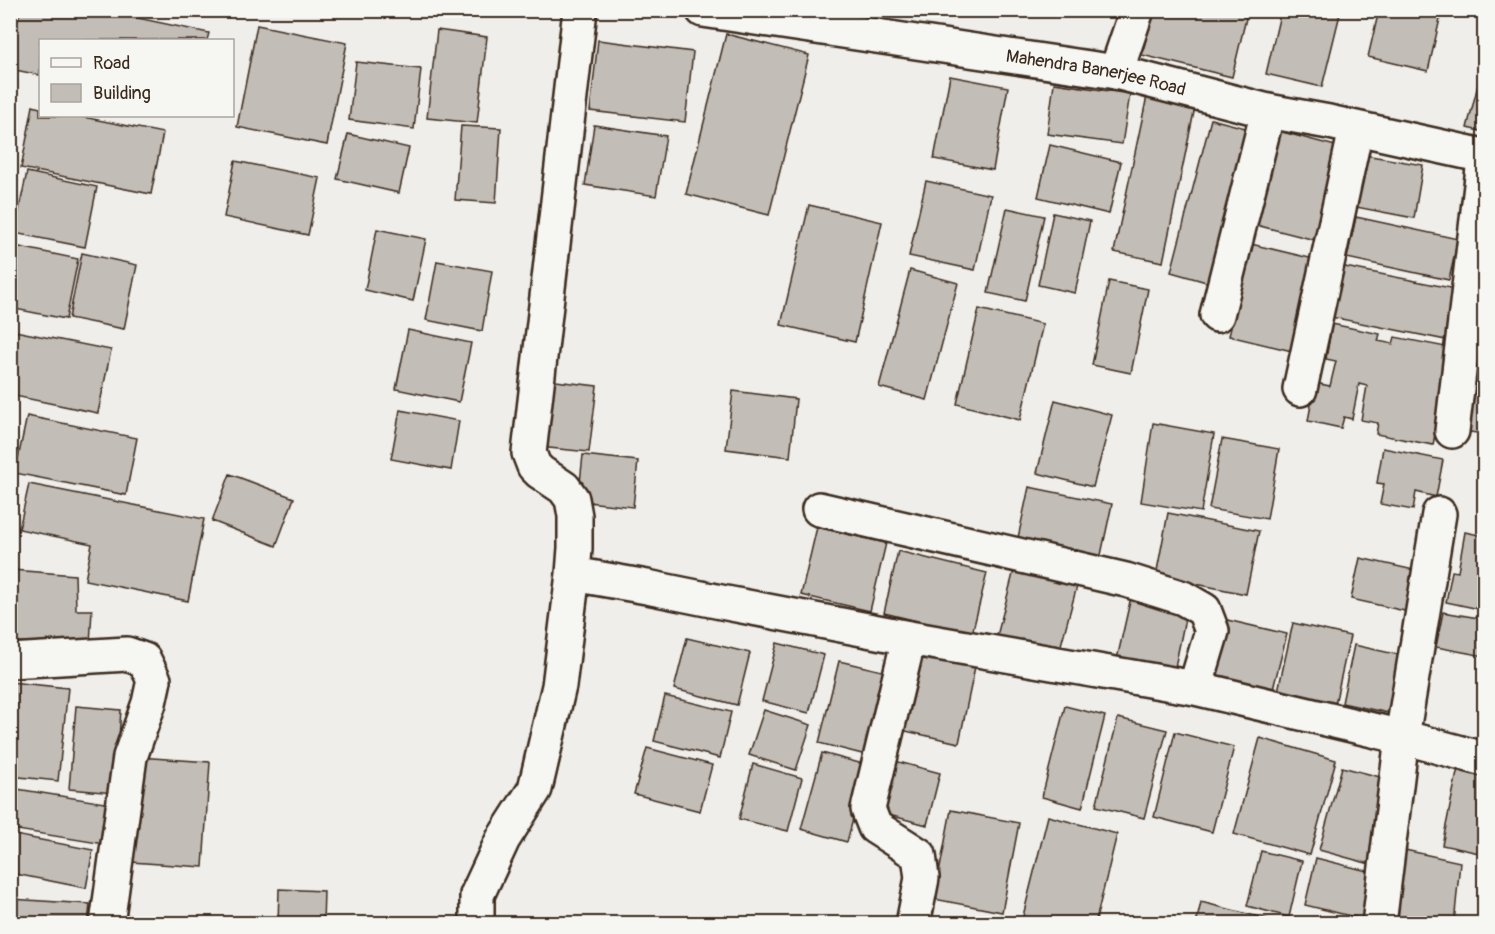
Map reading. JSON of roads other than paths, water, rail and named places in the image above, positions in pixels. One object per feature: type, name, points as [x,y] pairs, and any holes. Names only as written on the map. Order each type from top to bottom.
[{"type":"street","points":[[477,924],[477,895],[502,839],[535,789],[559,686],[573,574],[575,516],[572,499],[564,488],[534,466],[529,453],[580,10]]},
{"type":"street","name":"Mahendra Banerjee Road","points":[[703,10],[1116,72],[1268,111],[1329,122],[1485,158]]},
{"type":"street","points":[[1116,72],[1137,10]]},
{"type":"street","points":[[1217,315],[1268,111]]},
{"type":"street","points":[[1300,388],[1356,129]]},
{"type":"street","points":[[1452,431],[1485,158]]},
{"type":"street","points":[[819,509],[1126,580],[1183,598],[1204,610],[1212,631],[1195,688]]},
{"type":"street","points":[[1379,924],[1402,737],[1439,514]]},
{"type":"street","points":[[573,574],[909,638],[1195,688],[1485,759]]},
{"type":"street","points":[[909,638],[868,809],[875,827],[919,855],[922,878],[913,924]]},
{"type":"street","points":[[10,661],[127,654],[144,660],[154,680],[149,703],[130,757],[108,924]]}]
